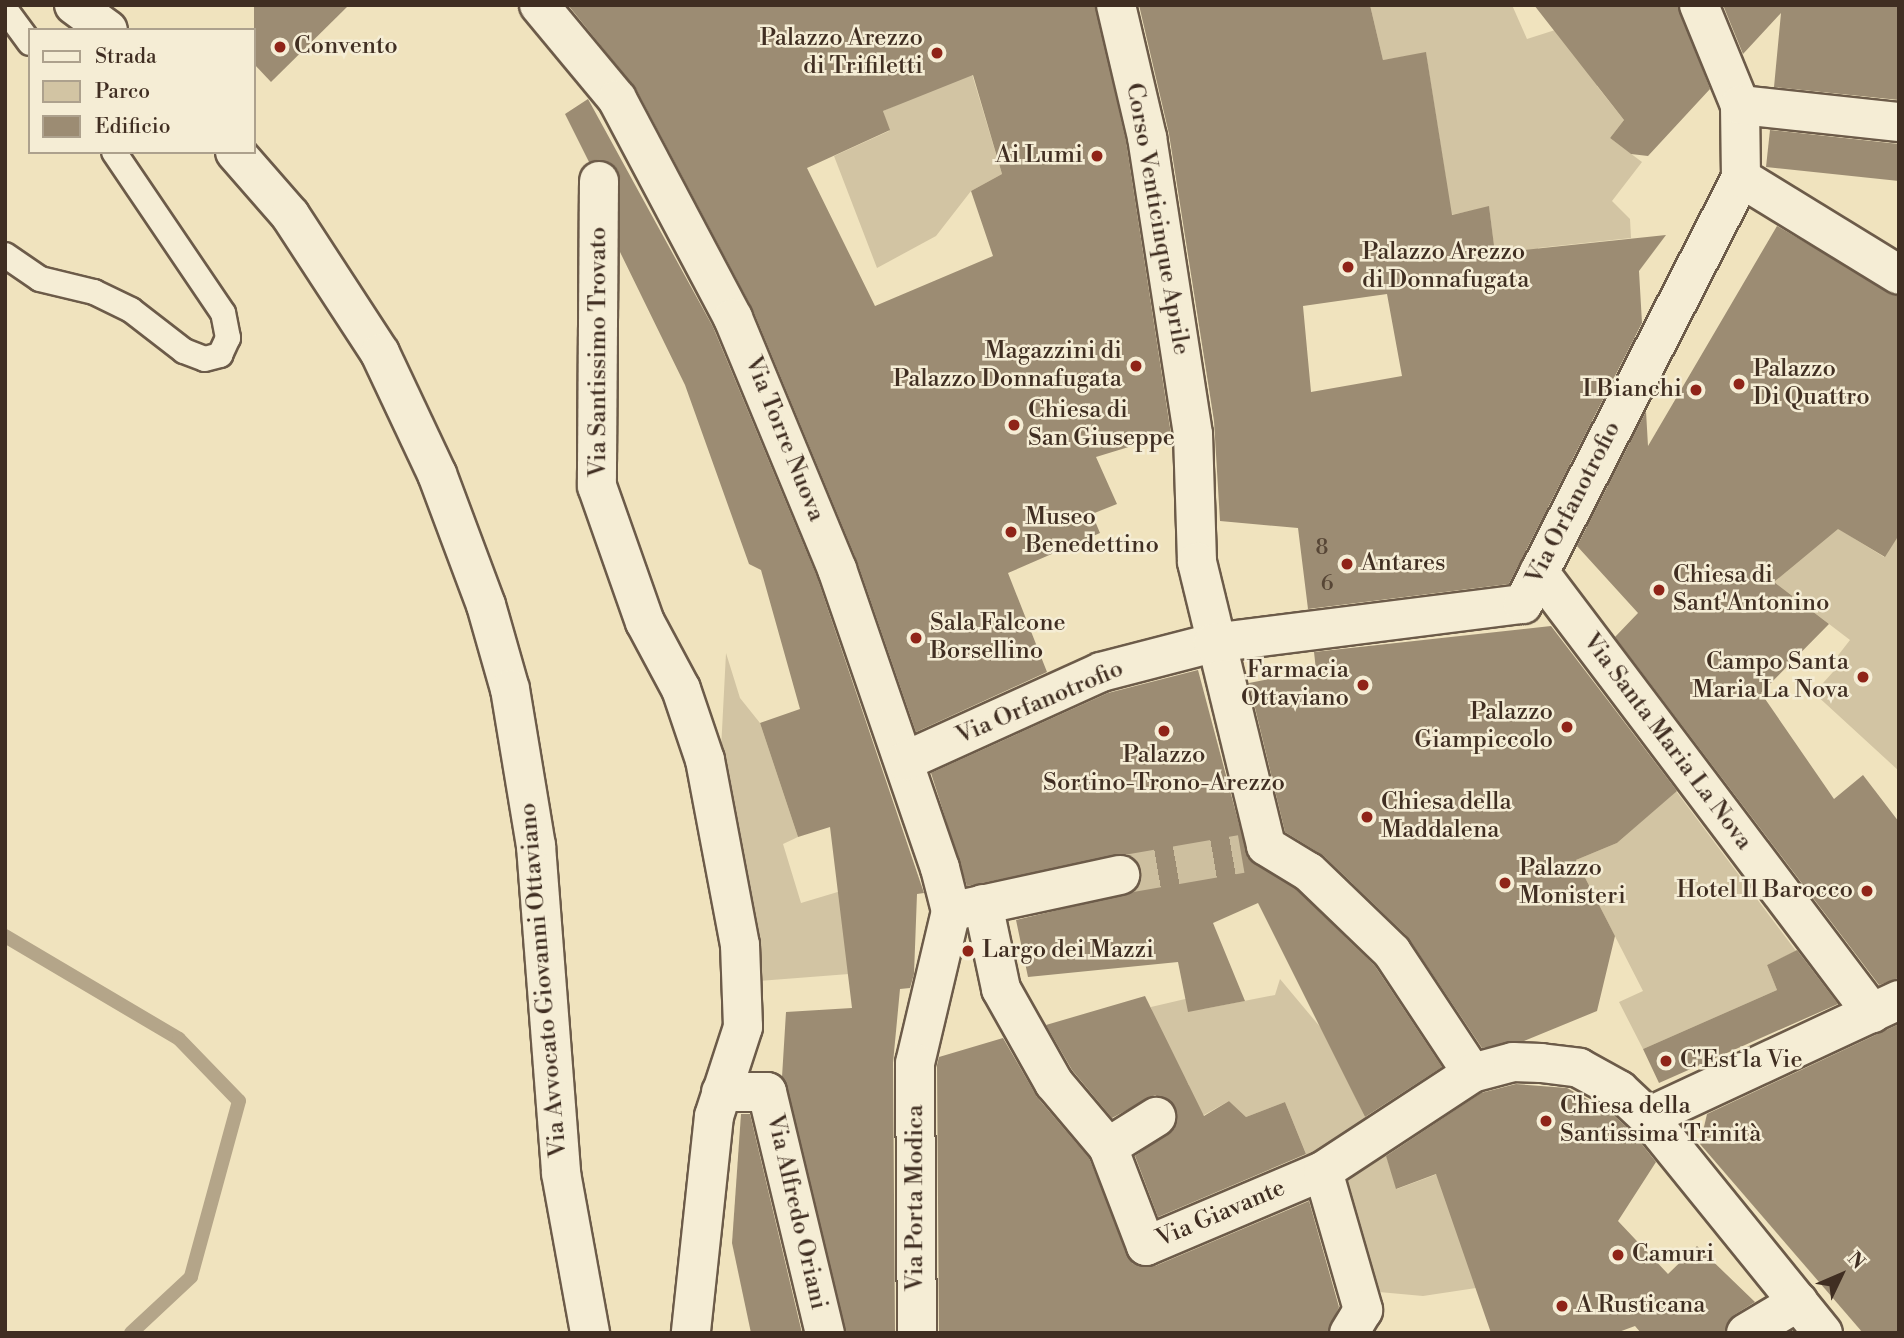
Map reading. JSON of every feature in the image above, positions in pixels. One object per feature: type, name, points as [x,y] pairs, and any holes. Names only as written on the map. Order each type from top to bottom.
[{"type":"street","points":[[74,5],[105,28]]},
{"type":"street","name":"Via Torre Nuova","points":[[539,5],[617,99],[733,318],[837,569],[905,761],[1000,989],[1023,1032]]},
{"type":"street","name":"Corso Venticinque Aprile","points":[[1116,5],[1147,137],[1193,434],[1197,562],[1213,643]]},
{"type":"street","name":"Via Orfanotrofio","points":[[905,761],[1101,672],[1213,643],[1523,604],[1741,178],[1740,105],[1699,5]]},
{"type":"street","points":[[1740,105],[1899,122]]},
{"type":"street","name":"Via Avvocato Giovanni Ottaviano","points":[[237,154],[290,215],[380,353],[437,474],[486,605],[510,689],[536,846],[561,1173],[590,1333]]},
{"type":"street","points":[[1741,178],[1899,275]]},
{"type":"street","name":"Via Santissimo Trovato","points":[[599,181],[597,486],[645,622],[681,689],[728,871],[740,946],[743,1027],[721,1091],[691,1333]]},
{"type":"street","name":"Via Santa Maria La Nova","points":[[1539,572],[1885,1007]]},
{"type":"street","points":[[1213,643],[1253,850],[1308,872],[1392,952],[1472,1073],[1513,1062],[1579,1068],[1619,1090],[1648,1117],[1823,1333]]},
{"type":"street","points":[[967,908],[1120,875]]},
{"type":"street","name":"Via Porta Modica","points":[[917,1333],[915,1063],[967,908]]},
{"type":"street","points":[[1648,1117],[1885,1007]]},
{"type":"street","name":"Via Giavante","points":[[1023,1032],[1055,1083],[1108,1147],[1146,1246],[1322,1171],[1472,1073]]},
{"type":"street","name":"Via Alfredo Oriani","points":[[721,1091],[767,1092],[825,1333]]},
{"type":"street","points":[[1108,1147],[1156,1117]]},
{"type":"street","points":[[1322,1171],[1363,1310],[1349,1333]]},
{"type":"street","points":[[1746,1333],[1798,1302]]},
{"type":"lane","points":[[5,9],[28,40]]},
{"type":"lane","points":[[5,255],[40,279],[94,292],[131,310],[184,351],[205,359],[220,355],[228,338],[223,313],[115,154]]},
{"type":"green space","points":[[1370,5],[1512,5],[1527,39],[1602,15],[1597,86],[1624,120],[1610,138],[1642,162],[1612,201],[1630,219],[1631,238],[1538,248],[1542,283],[1498,277],[1489,207],[1412,223],[1446,180],[1426,53],[1383,60]]},
{"type":"green space","points":[[966,54],[1002,174],[971,191],[936,236],[877,268],[834,156],[889,131],[883,111],[935,88]]},
{"type":"green space","points":[[1745,471],[1884,557],[1899,535],[1899,771],[1814,693],[1842,662],[1836,658],[1850,640],[1774,582],[1787,571]]},
{"type":"green space","points":[[726,653],[740,698],[760,723],[798,837],[783,844],[801,903],[841,891],[849,974],[758,981],[720,769]]},
{"type":"green space","points":[[1676,791],[1796,951],[1767,965],[1777,990],[1643,1049],[1619,1002],[1643,991],[1576,860],[1617,843]]},
{"type":"green space","points":[[1280,979],[1326,1034],[1369,1126],[1311,1166],[1285,1102],[1246,1117],[1229,1101],[1204,1115],[1191,1106],[1173,1120],[1165,1097],[1189,1085],[1154,1027],[1151,1007],[1198,996],[1203,1009],[1275,995]]},
{"type":"green space","points":[[1381,1140],[1397,1189],[1480,1158],[1476,1288],[1423,1296],[1368,1291],[1336,1171]]},
{"type":"building","name":"Convento","points":[[254,5],[349,5],[271,82],[256,66]]},
{"type":"building","points":[[568,5],[1095,5],[1126,141],[1171,434],[1096,457],[1117,504],[1092,514],[1100,533],[1008,573],[1047,672],[916,732],[857,561],[753,310],[636,89]],"holes":[[[973,75],[1002,174],[971,191],[993,256],[875,306],[807,168],[890,130],[883,111]]]},
{"type":"building","name":"Palazzo Arezzo di Donnafugata","points":[[1139,5],[1370,5],[1383,60],[1426,52],[1452,215],[1489,206],[1495,253],[1666,235],[1639,271],[1642,323],[1509,584],[1308,609],[1298,528],[1220,521],[1214,421],[1169,134]],"holes":[[[1387,294],[1402,376],[1311,392],[1303,306]]]},
{"type":"building","points":[[1534,5],[1678,5],[1710,89],[1648,156],[1631,154],[1610,138],[1624,120]]},
{"type":"building","points":[[1723,5],[1899,5],[1899,100],[1774,87],[1781,13],[1743,54]]},
{"type":"building","points":[[588,99],[713,327],[817,577],[924,893],[917,894],[914,974],[910,988],[900,989],[893,1063],[895,1333],[846,1333],[782,1077],[786,1012],[852,1008],[830,827],[798,837],[760,723],[800,709],[761,570],[749,564],[685,385],[620,252],[618,171],[609,162],[589,162],[565,114]]},
{"type":"building","points":[[1770,130],[1899,144],[1899,181],[1766,167]]},
{"type":"building","points":[[1777,226],[1899,297],[1899,535],[1885,557],[1838,529],[1774,582],[1829,624],[1761,693],[1834,799],[1863,775],[1899,822],[1899,978],[1879,985],[1615,637],[1638,613],[1577,546],[1646,411],[1648,446]]},
{"type":"building","points":[[1551,626],[1677,791],[1617,843],[1576,860],[1615,936],[1597,1011],[1524,1041],[1482,1048],[1407,936],[1324,856],[1285,832],[1249,683],[1316,670],[1314,652]]},
{"type":"building","points":[[1198,670],[1248,858],[1296,889],[1375,966],[1442,1067],[1365,1117],[1258,903],[1213,923],[1245,1001],[1188,1012],[1178,962],[1028,977],[1016,920],[1134,892],[1141,871],[1127,854],[967,886],[931,773],[1108,693]]},
{"type":"building","points":[[1797,950],[1838,1004],[1659,1083],[1643,1049],[1777,990],[1767,965]]},
{"type":"building","points":[[1145,996],[1204,1116],[1229,1101],[1246,1117],[1285,1102],[1306,1154],[1158,1217],[1135,1156],[1175,1128],[1175,1106],[1155,1095],[1112,1118],[1072,1070],[1046,1025]]},
{"type":"building","points":[[1899,1024],[1899,1333],[1863,1333],[1700,1144],[1707,1114]]},
{"type":"building","points":[[1003,1038],[1037,1097],[1089,1158],[1133,1264],[1155,1266],[1309,1201],[1339,1307],[1327,1333],[939,1333],[937,1065],[939,1057]]},
{"type":"building","points":[[1516,1084],[1567,1088],[1609,1111],[1632,1132],[1656,1162],[1618,1221],[1668,1274],[1697,1246],[1755,1302],[1734,1315],[1724,1333],[1641,1333],[1635,1326],[1616,1333],[1491,1333],[1436,1174],[1396,1189],[1386,1156],[1481,1093]]},
{"type":"building","points":[[741,1114],[750,1114],[802,1333],[751,1333],[732,1243]]},
{"type":"waterway","points":[[5,936],[179,1039],[239,1101],[191,1277],[131,1333]]},
{"type":"tunnel","points":[[1120,875],[1241,854]]},
{"type":"place","name":"Convento","points":[[280,47]]},
{"type":"place","name":"Palazzo Arezzo di Trifiletti","points":[[937,53]]},
{"type":"place","name":"Ai Lumi","points":[[1097,156]]},
{"type":"place","name":"Palazzo Arezzo di Donnafugata","points":[[1348,267]]},
{"type":"place","name":"Magazzini di Palazzo Donnafugata","points":[[1136,366]]},
{"type":"place","name":"Palazzo Di Quattro","points":[[1739,384]]},
{"type":"place","name":"I Bianchi","points":[[1696,390]]},
{"type":"place","name":"Chiesa di San Giuseppe","points":[[1014,425]]},
{"type":"place","name":"Museo Benedettino","points":[[1011,532]]},
{"type":"place","name":"Antares","points":[[1347,564]]},
{"type":"place","name":"Chiesa di Sant'Antonino","points":[[1659,590]]},
{"type":"place","name":"Sala Falcone Borsellino","points":[[916,638]]},
{"type":"place","name":"Campo Santa Maria La Nova","points":[[1863,677]]},
{"type":"place","name":"Farmacia Ottaviano","points":[[1363,685]]},
{"type":"place","name":"Palazzo Giampiccolo","points":[[1567,727]]},
{"type":"place","name":"Palazzo Sortino-Trono-Arezzo","points":[[1164,731]]},
{"type":"place","name":"Chiesa della Maddalena","points":[[1367,817]]},
{"type":"place","name":"Palazzo Monisteri","points":[[1505,883]]},
{"type":"place","name":"Hotel Il Barocco","points":[[1867,891]]},
{"type":"place","name":"Largo dei Mazzi","points":[[968,951]]},
{"type":"place","name":"C'Est la Vie","points":[[1666,1061]]},
{"type":"place","name":"Chiesa della Santissima Trinità","points":[[1546,1121]]},
{"type":"place","name":"Camuri","points":[[1618,1255]]},
{"type":"place","name":"A Rusticana","points":[[1562,1306]]}]
